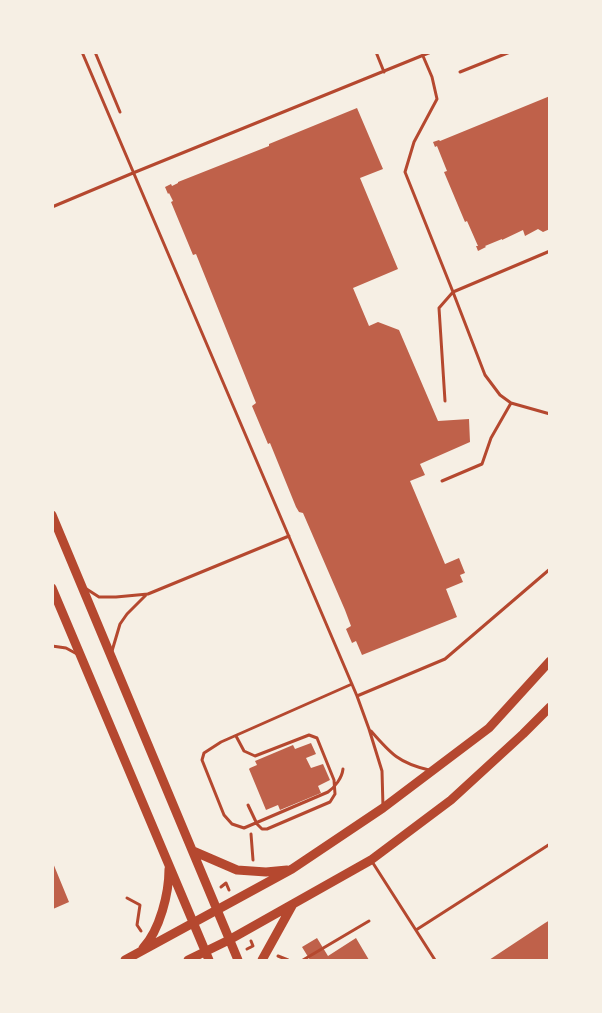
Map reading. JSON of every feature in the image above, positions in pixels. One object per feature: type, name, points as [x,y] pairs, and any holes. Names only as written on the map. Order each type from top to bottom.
[{"type":"main road","points":[[52,515],[238,960]]},
{"type":"main road","points":[[52,588],[207,956]]},
{"type":"main road","points":[[125,960],[292,869],[382,808],[488,728],[550,661]]},
{"type":"main road","points":[[188,960],[207,956],[229,940],[371,860],[451,800],[523,734],[550,706]]},
{"type":"main road","points":[[193,851],[236,870],[266,872],[292,869]]},
{"type":"main road","points":[[138,953],[150,941],[162,912],[169,885],[169,864]]},
{"type":"main road","points":[[262,960],[293,904]]},
{"type":"lane","points":[[82,52],[357,696],[382,771],[382,808]]},
{"type":"lane","points":[[376,52],[384,72]]},
{"type":"lane","points":[[52,208],[133,173],[431,52]]},
{"type":"lane","points":[[424,56],[437,99],[414,142],[405,172],[454,292],[485,376],[500,395],[511,403],[550,414]]},
{"type":"lane","points":[[446,401],[439,308],[454,292],[550,251]]},
{"type":"lane","points":[[442,481],[482,464],[491,438],[511,403]]},
{"type":"lane","points":[[82,587],[99,596],[116,597],[148,594],[289,536]]},
{"type":"lane","points":[[357,696],[445,659],[550,569]]},
{"type":"lane","points":[[111,655],[120,624],[148,594]]},
{"type":"lane","points":[[52,646],[66,648],[82,658]]},
{"type":"lane","points":[[343,769],[342,776],[328,792],[257,824],[239,828],[226,820],[202,760],[204,753],[221,742],[352,684]]},
{"type":"lane","points":[[369,729],[391,754],[411,766],[433,771]]},
{"type":"lane","points":[[236,736],[244,751],[255,756],[309,735],[317,738],[334,780],[336,794],[330,802],[267,829],[262,829],[257,824],[248,805]]},
{"type":"lane","points":[[416,930],[550,844]]},
{"type":"lane","points":[[371,860],[436,960]]},
{"type":"lane","points":[[303,960],[369,921]]},
{"type":"path","points":[[95,52],[123,120]]},
{"type":"path","points":[[460,72],[510,52]]},
{"type":"path","points":[[250,826],[254,858],[250,864]]},
{"type":"path","points":[[221,887],[226,883],[230,890]]},
{"type":"path","points":[[127,898],[140,905],[137,925],[139,930],[142,931]]},
{"type":"path","points":[[247,949],[253,946],[250,940]]},
{"type":"path","points":[[275,954],[288,960]]},
{"type":"building","points":[[550,96],[550,229],[543,232],[538,229],[525,236],[523,230],[485,246],[478,251],[476,246],[478,246],[467,221],[465,222],[444,172],[447,171],[437,146],[435,147],[433,142],[440,141]]},
{"type":"building","points":[[357,108],[383,169],[360,178],[398,269],[353,288],[369,326],[378,322],[399,330],[438,421],[469,419],[470,442],[420,464],[425,475],[410,481],[445,564],[459,558],[465,573],[460,575],[463,582],[446,589],[457,617],[362,655],[356,641],[352,643],[346,629],[351,626],[345,610],[303,513],[299,512],[296,507],[270,443],[268,444],[252,406],[256,403],[196,254],[193,255],[171,202],[173,201],[165,187],[171,184],[172,186]]},
{"type":"building","points":[[311,743],[316,754],[306,758],[311,768],[323,764],[330,780],[318,786],[321,793],[280,810],[278,805],[266,810],[249,769],[257,765],[255,761],[293,745],[295,749]]},
{"type":"building","points":[[53,863],[69,902],[53,909]]},
{"type":"building","points":[[550,920],[550,960],[489,960],[545,923]]},
{"type":"building","points":[[317,938],[328,956],[356,938],[369,960],[310,960],[302,947]]}]
